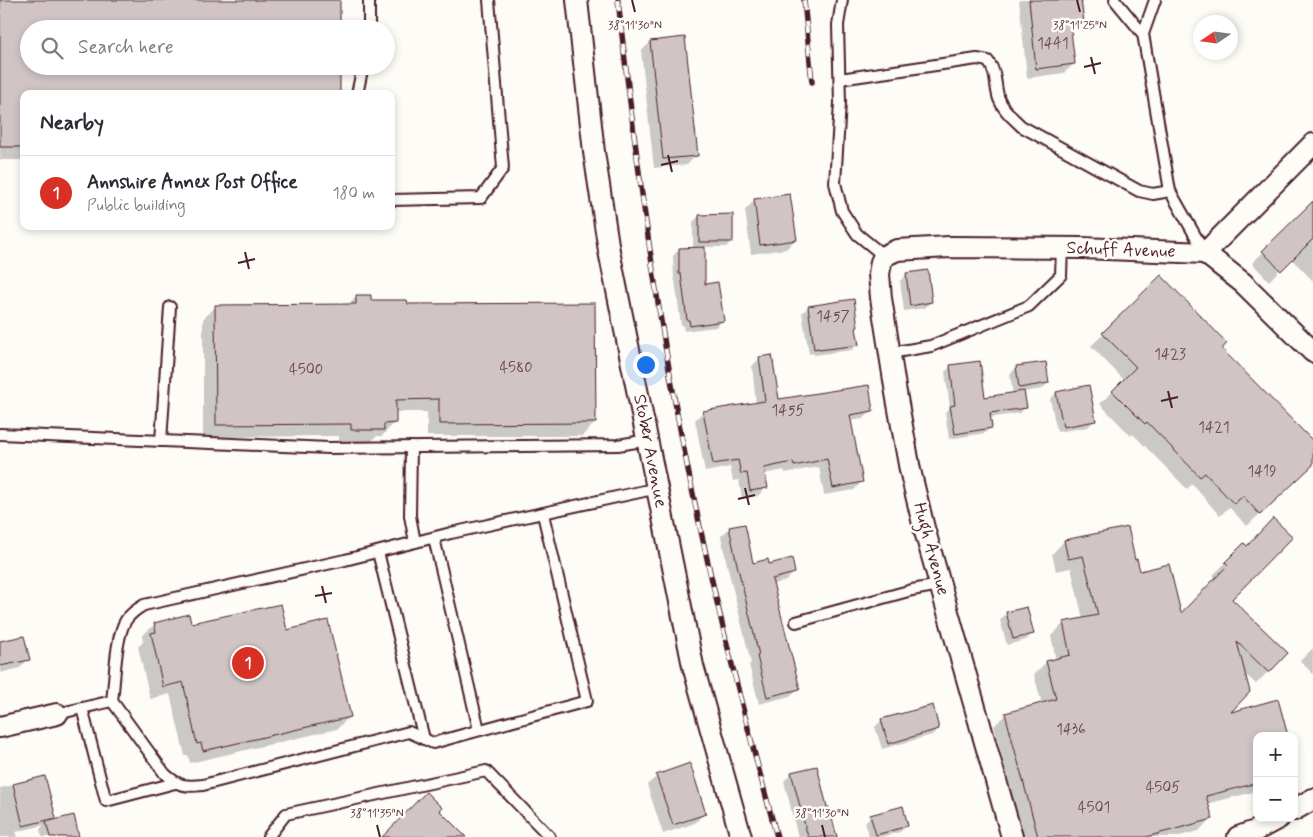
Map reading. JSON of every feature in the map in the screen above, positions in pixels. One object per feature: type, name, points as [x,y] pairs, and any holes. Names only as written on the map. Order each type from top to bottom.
[{"type":"street","name":"Stober Avenue","points":[[577,0],[594,152],[609,251],[658,488],[692,666],[741,837]]},
{"type":"street","points":[[1313,144],[1205,253],[1243,283],[1313,352]]},
{"type":"street","name":"Schuff Avenue","points":[[884,256],[897,250],[940,247],[1062,248],[1205,253]]},
{"type":"street","name":"Hugh Avenue","points":[[884,256],[879,274],[910,470],[940,585],[1012,837]]},
{"type":"street","points":[[0,727],[57,714]]},
{"type":"street","points":[[1298,808],[1313,799]]},
{"type":"street","points":[[1238,837],[1272,822]]},
{"type":"lane","points":[[369,0],[369,20]]},
{"type":"lane","points":[[395,200],[480,198],[502,168],[489,0]]},
{"type":"lane","points":[[842,0],[838,25],[840,103],[836,183],[842,211],[856,234],[884,256]]},
{"type":"lane","points":[[1115,0],[1143,34]]},
{"type":"lane","points":[[1155,0],[1143,34],[1170,191],[1205,253]]},
{"type":"lane","points":[[840,79],[977,59],[988,61],[994,70],[999,99],[1006,112],[1022,126],[1139,191],[1153,194],[1170,191]]},
{"type":"lane","points":[[358,90],[362,75]]},
{"type":"lane","points":[[890,353],[931,346],[1029,306],[1061,276],[1062,248]]},
{"type":"lane","points":[[161,441],[170,307]]},
{"type":"lane","points":[[0,434],[329,448],[618,445],[648,440]]},
{"type":"lane","points":[[411,446],[410,516],[415,542]]},
{"type":"lane","points":[[544,514],[587,701],[434,743],[409,732],[203,785],[188,787],[174,783],[165,774],[112,701],[120,633],[133,612],[144,605],[658,488]]},
{"type":"lane","points":[[434,538],[479,730]]},
{"type":"lane","points":[[378,552],[424,739]]},
{"type":"lane","points":[[796,622],[912,590],[940,585]]},
{"type":"lane","points":[[57,714],[112,701]]},
{"type":"lane","points":[[82,708],[106,801],[174,783]]},
{"type":"lane","points":[[268,837],[286,814],[486,771],[550,837]]},
{"type":"building","points":[[0,0],[340,0],[340,20],[20,20],[20,75],[340,75],[340,90],[20,90],[20,147],[0,147]]},
{"type":"building","points":[[1029,0],[1081,0],[1084,22],[1070,23],[1075,64],[1036,69]]},
{"type":"building","points":[[685,37],[698,156],[663,159],[650,41]]},
{"type":"building","points":[[790,194],[797,240],[760,245],[754,199]]},
{"type":"building","points":[[1313,201],[1313,239],[1281,271],[1262,251]]},
{"type":"building","points":[[733,214],[733,242],[699,242],[699,215]]},
{"type":"building","points":[[705,247],[705,284],[718,282],[724,321],[690,326],[689,320],[687,320],[681,274],[679,274],[679,248]]},
{"type":"building","points":[[928,270],[932,302],[910,306],[906,273]]},
{"type":"building","points":[[1161,275],[1227,343],[1222,349],[1313,441],[1313,465],[1260,515],[1243,496],[1234,504],[1205,473],[1200,477],[1147,422],[1145,424],[1112,391],[1136,367],[1102,333]]},
{"type":"building","points":[[356,295],[371,295],[371,300],[407,300],[408,304],[595,303],[596,423],[439,424],[439,399],[396,400],[396,423],[384,424],[384,430],[351,430],[351,424],[216,425],[215,305],[356,304]]},
{"type":"building","points":[[854,299],[859,345],[814,349],[808,306]]},
{"type":"building","points":[[772,355],[779,399],[869,385],[873,411],[850,415],[863,482],[833,488],[827,459],[794,466],[793,462],[764,468],[768,488],[750,491],[747,473],[741,474],[738,460],[713,464],[703,411],[765,401],[759,357]]},
{"type":"building","points":[[980,361],[985,397],[1024,391],[1027,408],[990,413],[992,428],[955,434],[950,406],[955,405],[950,365]]},
{"type":"building","points":[[1046,362],[1049,383],[1019,388],[1016,366]]},
{"type":"building","points":[[1089,385],[1096,421],[1063,427],[1056,392]]},
{"type":"building","points":[[1273,518],[1293,537],[1232,599],[1288,653],[1269,673],[1237,642],[1250,692],[1231,712],[1278,699],[1287,732],[1253,732],[1253,784],[1206,796],[1213,819],[1146,837],[1038,837],[1005,713],[1056,699],[1046,661],[1070,655],[1063,622],[1098,615],[1083,556],[1068,559],[1064,540],[1128,527],[1135,560],[1137,559],[1140,571],[1169,564],[1181,613],[1228,565],[1225,562],[1244,543],[1247,546]]},
{"type":"building","points":[[745,524],[753,563],[768,559],[769,564],[792,558],[795,573],[772,579],[800,689],[767,697],[729,527]]},
{"type":"building","points":[[281,604],[287,630],[328,620],[351,717],[203,751],[201,743],[197,744],[183,682],[163,687],[151,633],[156,632],[154,623],[189,614],[191,623]]},
{"type":"building","points":[[1027,607],[1034,634],[1013,639],[1006,612]]},
{"type":"building","points":[[24,636],[30,660],[0,666],[0,641]]},
{"type":"building","points":[[933,705],[939,729],[888,744],[881,719]]},
{"type":"building","points":[[690,763],[706,814],[673,825],[656,775]]},
{"type":"building","points":[[817,766],[837,837],[808,837],[791,772]]},
{"type":"building","points":[[45,776],[56,818],[23,826],[13,784]]},
{"type":"building","points":[[426,792],[442,808],[439,810],[466,837],[382,837]]},
{"type":"building","points":[[903,806],[908,826],[876,835],[870,815]]},
{"type":"building","points":[[74,815],[79,837],[50,837],[46,822]]},
{"type":"railway","points":[[618,0],[635,141],[662,327],[692,491],[746,722],[777,837]]},
{"type":"railway","points":[[804,0],[812,82]]},
{"type":"place","name":"Annshire Annex Post Office","points":[[248,663]]}]
